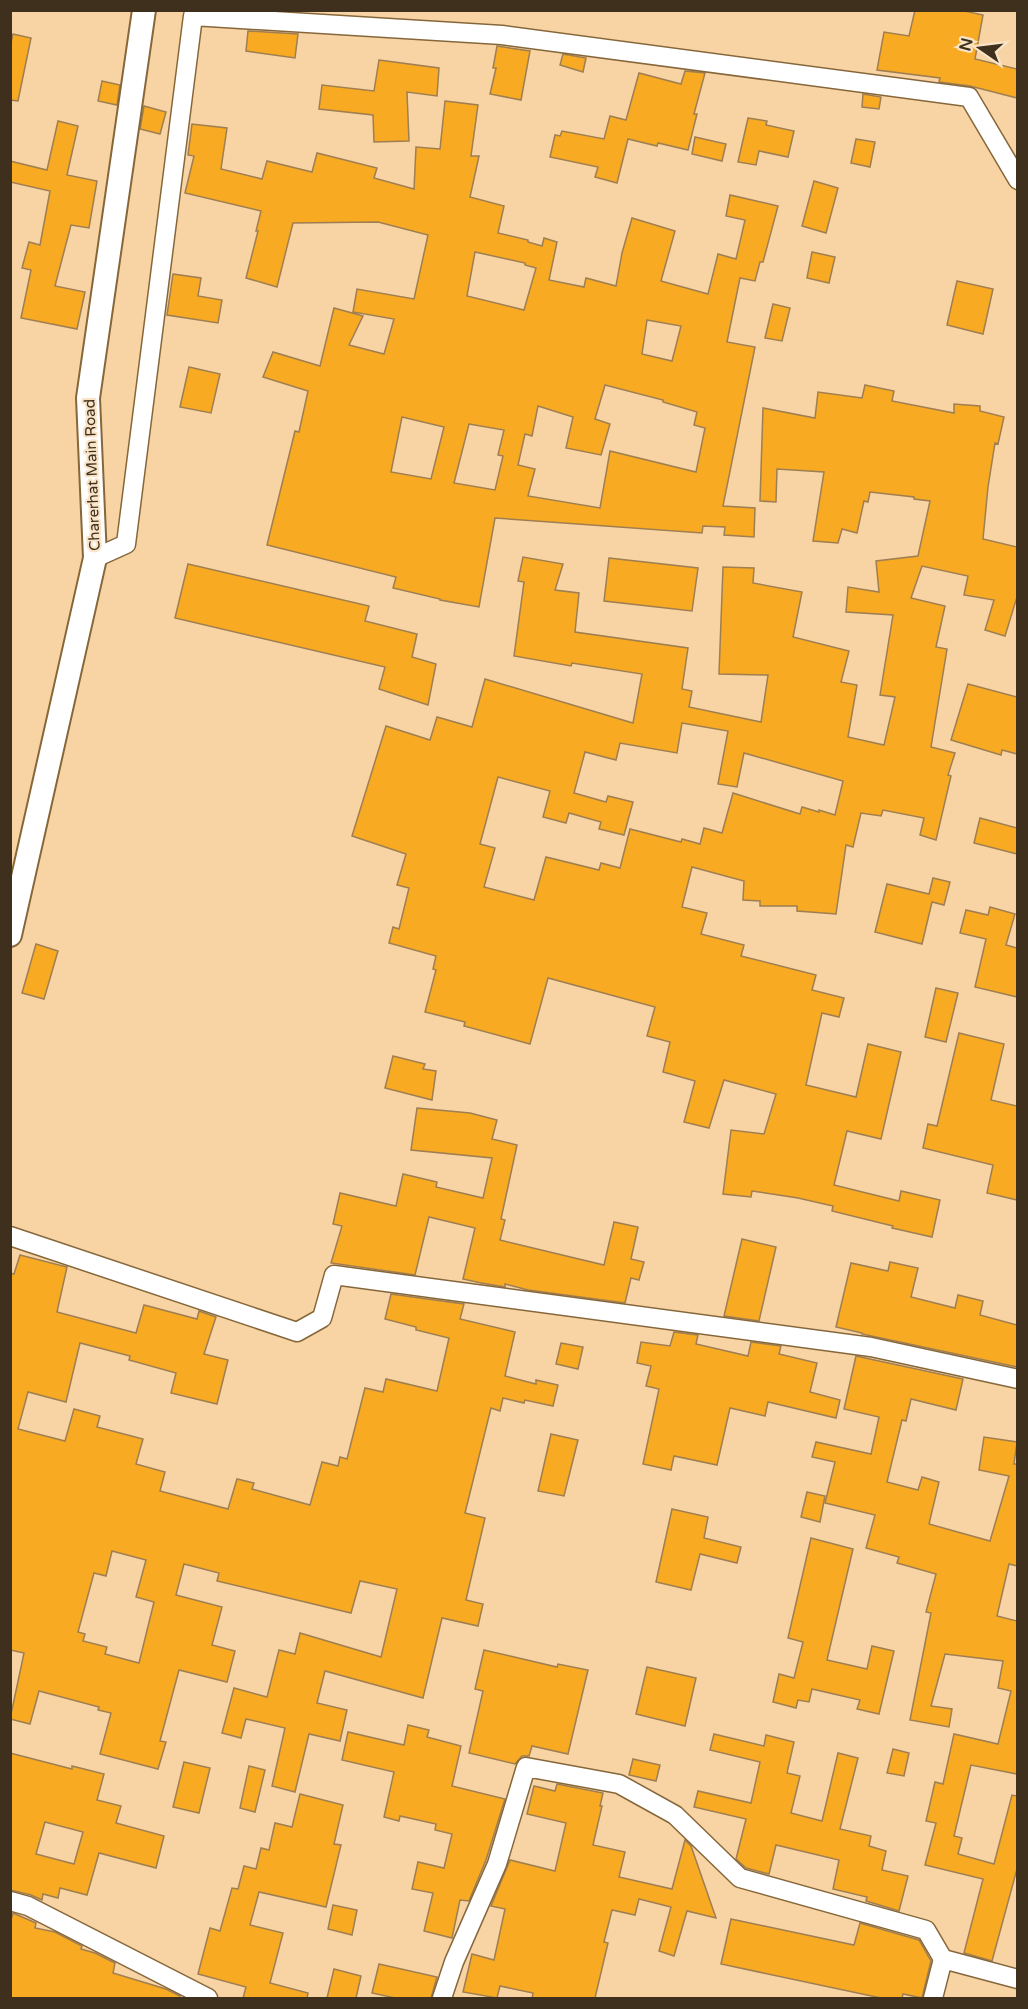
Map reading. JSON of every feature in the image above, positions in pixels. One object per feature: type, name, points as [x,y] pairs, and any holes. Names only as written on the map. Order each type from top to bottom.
[{"type":"street","name":"Charerhat Main Road","points":[[10,935],[95,558],[88,398],[144,10]]},
{"type":"street","points":[[95,558],[126,544],[193,16],[502,35],[969,97],[1017,180]]},
{"type":"street","points":[[10,1236],[297,1332],[322,1318],[334,1275],[871,1347],[1017,1379]]},
{"type":"street","points":[[442,1998],[454,1962],[497,1864],[526,1767],[619,1784],[675,1815],[740,1878],[926,1930],[943,1959],[1017,1979]]},
{"type":"street","points":[[10,1902],[28,1906],[208,1998]]},
{"type":"street","points":[[933,1998],[943,1959]]},
{"type":"building","points":[[915,10],[960,10],[983,15],[975,59],[1017,69],[1017,98],[970,86],[939,82],[940,78],[877,70],[884,32],[909,36]]},
{"type":"building","points":[[248,31],[298,34],[295,58],[246,51]]},
{"type":"building","points":[[13,34],[31,38],[18,101],[10,100],[10,47]]},
{"type":"building","points":[[497,46],[530,51],[521,100],[490,94],[496,68],[493,68]]},
{"type":"building","points":[[563,54],[586,58],[583,72],[560,65]]},
{"type":"building","points":[[379,60],[439,68],[437,96],[407,92],[409,141],[374,142],[373,115],[319,109],[322,85],[374,91]]},
{"type":"building","points":[[685,71],[705,73],[694,114],[697,114],[688,150],[628,139],[617,183],[595,177],[598,167],[550,157],[555,135],[560,136],[562,131],[604,139],[610,116],[626,120],[639,73],[681,84]]},
{"type":"building","points":[[102,81],[120,85],[117,105],[98,101]]},
{"type":"building","points":[[863,94],[881,97],[879,109],[862,107]]},
{"type":"building","points":[[445,101],[478,105],[471,156],[479,156],[470,197],[504,206],[498,233],[542,246],[544,238],[557,242],[549,280],[584,287],[586,278],[616,286],[632,218],[675,231],[661,281],[708,294],[718,254],[736,259],[745,220],[726,216],[730,195],[778,206],[763,262],[760,262],[755,281],[740,278],[727,342],[755,347],[723,506],[755,508],[754,537],[724,535],[725,527],[703,526],[702,533],[495,518],[479,607],[393,588],[396,577],[267,545],[295,431],[299,432],[308,391],[263,377],[273,352],[320,366],[334,308],[363,316],[349,345],[384,354],[394,319],[353,312],[357,289],[414,299],[428,235],[378,222],[293,223],[277,287],[246,278],[261,211],[185,193],[194,156],[188,155],[192,124],[227,128],[221,169],[262,179],[267,161],[312,172],[317,153],[377,168],[374,178],[414,189],[416,147],[440,149]],"holes":[[[475,252],[525,263],[525,265],[536,268],[524,310],[467,296]],[[647,320],[681,326],[672,361],[642,354]],[[605,385],[663,400],[663,402],[697,412],[694,425],[705,428],[696,472],[610,451],[600,508],[528,496],[535,469],[518,465],[525,434],[532,436],[538,406],[573,417],[566,448],[601,455],[610,424],[595,419]],[[402,417],[444,427],[431,479],[391,472]],[[469,424],[504,430],[498,455],[503,456],[495,490],[454,483]]]},
{"type":"building","points":[[144,106],[166,112],[160,134],[140,129]]},
{"type":"building","points":[[748,118],[767,121],[766,125],[794,131],[788,157],[759,151],[756,165],[738,162]]},
{"type":"building","points":[[58,121],[78,126],[67,175],[97,181],[89,228],[71,225],[55,286],[85,292],[77,329],[21,318],[31,270],[22,268],[29,242],[40,245],[50,191],[10,182],[10,161],[47,170]]},
{"type":"building","points":[[695,137],[726,144],[722,161],[692,154]]},
{"type":"building","points":[[856,139],[875,142],[870,167],[851,163]]},
{"type":"building","points":[[814,181],[838,188],[826,233],[802,226]]},
{"type":"building","points":[[812,252],[835,257],[829,283],[807,278]]},
{"type":"building","points":[[173,274],[201,278],[198,296],[222,300],[218,323],[167,315]]},
{"type":"building","points":[[957,281],[993,289],[983,334],[947,325]]},
{"type":"building","points":[[773,304],[790,308],[782,341],[765,338]]},
{"type":"building","points":[[189,367],[220,374],[211,413],[180,407]]},
{"type":"building","points":[[865,385],[894,391],[892,401],[954,413],[954,404],[980,406],[980,411],[1004,417],[998,444],[995,443],[983,539],[1017,547],[1017,597],[1005,636],[985,630],[994,600],[964,595],[968,576],[922,566],[911,598],[945,606],[936,647],[947,649],[931,747],[955,753],[948,775],[951,776],[936,840],[920,835],[924,818],[883,810],[881,816],[861,813],[853,847],[846,845],[836,914],[797,911],[797,906],[760,906],[760,901],[743,900],[744,881],[692,867],[682,907],[707,913],[701,934],[744,945],[741,956],[816,975],[812,990],[844,998],[839,1017],[822,1013],[806,1085],[856,1097],[868,1044],[901,1052],[881,1139],[847,1131],[834,1185],[899,1201],[901,1191],[940,1200],[932,1237],[832,1211],[833,1206],[798,1198],[752,1191],[751,1197],[723,1194],[731,1130],[764,1134],[776,1094],[724,1080],[709,1128],[684,1122],[695,1081],[663,1072],[670,1042],[647,1036],[655,1007],[548,978],[530,1044],[464,1026],[465,1022],[425,1012],[436,970],[433,969],[436,956],[389,943],[393,927],[399,929],[409,888],[397,885],[406,854],[352,836],[386,726],[430,740],[437,717],[472,727],[485,679],[633,723],[642,674],[572,663],[571,666],[514,656],[524,582],[518,581],[523,557],[563,564],[555,590],[579,593],[575,632],[688,648],[682,689],[692,691],[689,707],[761,722],[768,675],[719,674],[723,567],[754,568],[753,583],[802,592],[793,637],[849,651],[841,682],[857,685],[848,737],[884,745],[895,697],[880,695],[893,615],[846,612],[848,587],[879,592],[876,561],[918,556],[930,501],[870,492],[868,502],[864,501],[857,533],[842,529],[838,543],[813,541],[824,472],[777,469],[776,502],[760,501],[763,408],[815,418],[818,392],[862,398]],"holes":[[[682,723],[728,731],[718,784],[737,787],[744,753],[843,781],[835,815],[802,807],[800,814],[733,793],[722,833],[704,828],[700,844],[682,839],[681,842],[630,829],[620,868],[601,863],[599,870],[546,857],[534,900],[484,887],[495,848],[480,844],[498,777],[550,791],[543,817],[566,823],[569,813],[601,822],[599,829],[624,835],[633,802],[608,796],[606,802],[574,793],[585,752],[616,760],[620,743],[677,753]]]},
{"type":"building","points":[[609,558],[698,568],[692,611],[604,601]]},
{"type":"building","points":[[188,564],[369,606],[365,621],[417,634],[412,657],[436,664],[428,705],[379,689],[385,667],[175,618]]},
{"type":"building","points":[[968,684],[1017,697],[1017,754],[1002,750],[1001,755],[951,740]]},
{"type":"building","points":[[980,818],[1017,828],[1017,854],[974,843]]},
{"type":"building","points":[[933,878],[950,882],[944,905],[932,902],[922,944],[875,932],[887,884],[929,894]]},
{"type":"building","points":[[990,907],[1015,914],[1006,945],[1017,948],[1017,997],[975,987],[986,939],[960,933],[966,910],[988,915]]},
{"type":"building","points":[[36,944],[58,951],[44,999],[22,993]]},
{"type":"building","points":[[936,988],[958,993],[946,1042],[925,1037]]},
{"type":"building","points":[[959,1033],[1004,1044],[991,1100],[1017,1106],[1017,1200],[987,1193],[993,1165],[923,1148],[928,1124],[937,1126]]},
{"type":"building","points":[[393,1056],[425,1064],[423,1069],[436,1071],[432,1100],[385,1088]]},
{"type":"building","points":[[417,1108],[470,1113],[497,1120],[492,1139],[517,1145],[501,1219],[505,1220],[500,1240],[604,1265],[614,1222],[638,1227],[631,1259],[644,1262],[639,1280],[631,1278],[625,1303],[463,1279],[475,1228],[429,1217],[415,1275],[331,1263],[342,1226],[333,1224],[340,1193],[396,1206],[403,1174],[437,1182],[436,1187],[483,1198],[492,1158],[411,1150]]},
{"type":"building","points":[[742,1239],[776,1247],[759,1321],[724,1316]]},
{"type":"building","points":[[20,1255],[67,1267],[57,1312],[136,1333],[144,1305],[197,1319],[199,1311],[216,1317],[204,1354],[228,1360],[217,1404],[171,1393],[176,1373],[129,1360],[130,1356],[80,1343],[66,1402],[28,1392],[18,1429],[65,1441],[74,1409],[100,1416],[97,1427],[143,1439],[136,1464],[165,1472],[160,1491],[228,1509],[237,1479],[254,1483],[252,1489],[310,1505],[322,1462],[338,1466],[340,1457],[347,1459],[365,1388],[383,1392],[386,1379],[437,1391],[449,1338],[385,1319],[391,1294],[464,1304],[460,1319],[515,1332],[505,1376],[536,1384],[536,1380],[558,1385],[553,1406],[503,1398],[500,1411],[491,1408],[465,1513],[485,1518],[466,1600],[483,1604],[478,1626],[442,1618],[423,1698],[325,1671],[317,1703],[347,1710],[340,1741],[309,1734],[295,1792],[272,1786],[285,1728],[246,1719],[241,1738],[222,1733],[234,1688],[267,1697],[279,1650],[295,1654],[300,1633],[381,1657],[397,1589],[360,1581],[351,1613],[217,1581],[219,1573],[184,1564],[176,1595],[222,1607],[212,1645],[235,1651],[227,1682],[179,1670],[160,1741],[166,1742],[158,1769],[100,1754],[111,1713],[98,1710],[99,1707],[39,1691],[30,1724],[10,1719],[24,1653],[10,1650],[10,1273],[14,1274]],"holes":[[[112,1551],[146,1560],[136,1597],[154,1602],[139,1663],[105,1654],[107,1647],[83,1641],[85,1634],[78,1632],[94,1573],[106,1576]]]},
{"type":"building","points":[[890,1262],[918,1268],[911,1297],[955,1308],[958,1295],[983,1301],[980,1315],[1017,1325],[1017,1367],[836,1327],[851,1263],[888,1271]]},
{"type":"building","points":[[674,1332],[698,1335],[696,1344],[748,1356],[751,1342],[781,1346],[779,1354],[817,1363],[810,1392],[840,1400],[836,1418],[768,1402],[765,1416],[730,1408],[717,1465],[674,1456],[671,1470],[643,1464],[659,1389],[646,1386],[651,1366],[637,1363],[641,1342],[670,1346]]},
{"type":"building","points":[[561,1343],[583,1347],[578,1369],[556,1364]]},
{"type":"building","points":[[856,1356],[963,1379],[956,1410],[911,1399],[906,1421],[902,1420],[887,1482],[918,1490],[922,1477],[939,1482],[929,1524],[990,1541],[1009,1476],[979,1470],[984,1437],[1017,1442],[1014,1464],[1017,1464],[1017,1566],[1009,1564],[997,1616],[1017,1621],[1017,1774],[971,1765],[954,1836],[962,1838],[958,1854],[994,1864],[1012,1795],[1017,1796],[1017,1869],[992,1961],[964,1953],[983,1879],[925,1865],[936,1823],[926,1821],[935,1782],[943,1784],[954,1734],[998,1744],[1011,1691],[998,1688],[1003,1661],[945,1654],[931,1706],[952,1709],[949,1727],[910,1720],[931,1613],[926,1612],[936,1574],[897,1563],[899,1557],[866,1548],[875,1515],[825,1503],[835,1462],[812,1457],[816,1442],[871,1454],[879,1417],[844,1409]]},
{"type":"building","points":[[551,1434],[578,1440],[564,1496],[538,1491]]},
{"type":"building","points":[[807,1492],[825,1496],[820,1522],[801,1517]]},
{"type":"building","points":[[672,1509],[708,1517],[704,1538],[741,1547],[737,1563],[700,1554],[691,1590],[656,1582]]},
{"type":"building","points":[[811,1538],[853,1549],[827,1660],[867,1669],[872,1646],[894,1651],[879,1714],[857,1709],[860,1700],[812,1689],[809,1702],[798,1700],[796,1708],[773,1702],[779,1674],[794,1678],[803,1642],[788,1638]]},
{"type":"building","points":[[484,1650],[557,1667],[558,1664],[588,1670],[568,1754],[532,1746],[529,1756],[522,1756],[515,1764],[469,1753],[483,1691],[475,1689]]},
{"type":"building","points":[[647,1667],[696,1678],[685,1726],[636,1714]]},
{"type":"building","points":[[408,1725],[429,1730],[427,1737],[461,1746],[452,1786],[505,1799],[486,1860],[469,1901],[460,1900],[452,1938],[424,1931],[433,1893],[412,1889],[418,1862],[444,1868],[452,1834],[435,1830],[436,1824],[400,1816],[399,1821],[384,1817],[394,1772],[342,1760],[348,1732],[404,1745]]},
{"type":"building","points":[[714,1734],[764,1746],[766,1735],[794,1742],[787,1773],[800,1776],[791,1813],[822,1821],[838,1753],[858,1758],[840,1829],[871,1836],[869,1846],[886,1851],[882,1870],[908,1876],[899,1911],[866,1901],[867,1897],[833,1889],[839,1860],[776,1845],[769,1874],[746,1868],[736,1859],[746,1819],[694,1807],[698,1791],[751,1803],[760,1762],[710,1750]]},
{"type":"building","points":[[893,1749],[909,1753],[904,1776],[887,1773]]},
{"type":"building","points":[[10,1753],[72,1769],[72,1766],[104,1774],[97,1800],[121,1806],[116,1823],[164,1836],[156,1868],[99,1853],[87,1895],[60,1888],[58,1898],[43,1894],[42,1900],[10,1890]],"holes":[[[45,1822],[83,1832],[74,1864],[36,1854]]]},
{"type":"building","points":[[633,1759],[660,1765],[656,1781],[629,1775]]},
{"type":"building","points":[[184,1762],[210,1768],[199,1813],[173,1807]]},
{"type":"building","points":[[249,1766],[265,1770],[255,1812],[240,1808]]},
{"type":"building","points":[[557,1784],[603,1793],[593,1845],[625,1852],[619,1877],[672,1889],[685,1840],[691,1846],[716,1918],[687,1911],[674,1956],[659,1951],[671,1907],[639,1899],[635,1915],[612,1910],[604,1942],[608,1943],[595,1998],[532,1998],[533,1993],[500,1986],[497,1998],[463,1992],[472,1954],[494,1960],[505,1909],[491,1906],[510,1860],[555,1871],[566,1823],[527,1814],[534,1786],[555,1791]]},
{"type":"building","points":[[300,1794],[343,1805],[334,1844],[341,1845],[326,1907],[259,1892],[250,1925],[283,1933],[270,1983],[308,1993],[307,1998],[243,1998],[246,1987],[198,1974],[210,1928],[220,1931],[232,1888],[238,1889],[244,1866],[256,1869],[261,1848],[269,1850],[275,1823],[292,1827]]},
{"type":"building","points":[[333,1905],[357,1910],[352,1935],[328,1929]]},
{"type":"building","points":[[13,1913],[36,1923],[35,1928],[55,1932],[82,1946],[81,1949],[115,1963],[113,1973],[166,1989],[180,1998],[10,1998],[10,1923]]},
{"type":"building","points":[[731,1919],[854,1945],[860,1923],[919,1940],[931,1961],[922,1998],[903,1994],[902,1998],[881,1998],[721,1964]]},
{"type":"building","points":[[379,1964],[437,1977],[431,1998],[395,1998],[372,1993]]},
{"type":"building","points":[[334,1969],[361,1976],[356,1998],[327,1998]]}]
